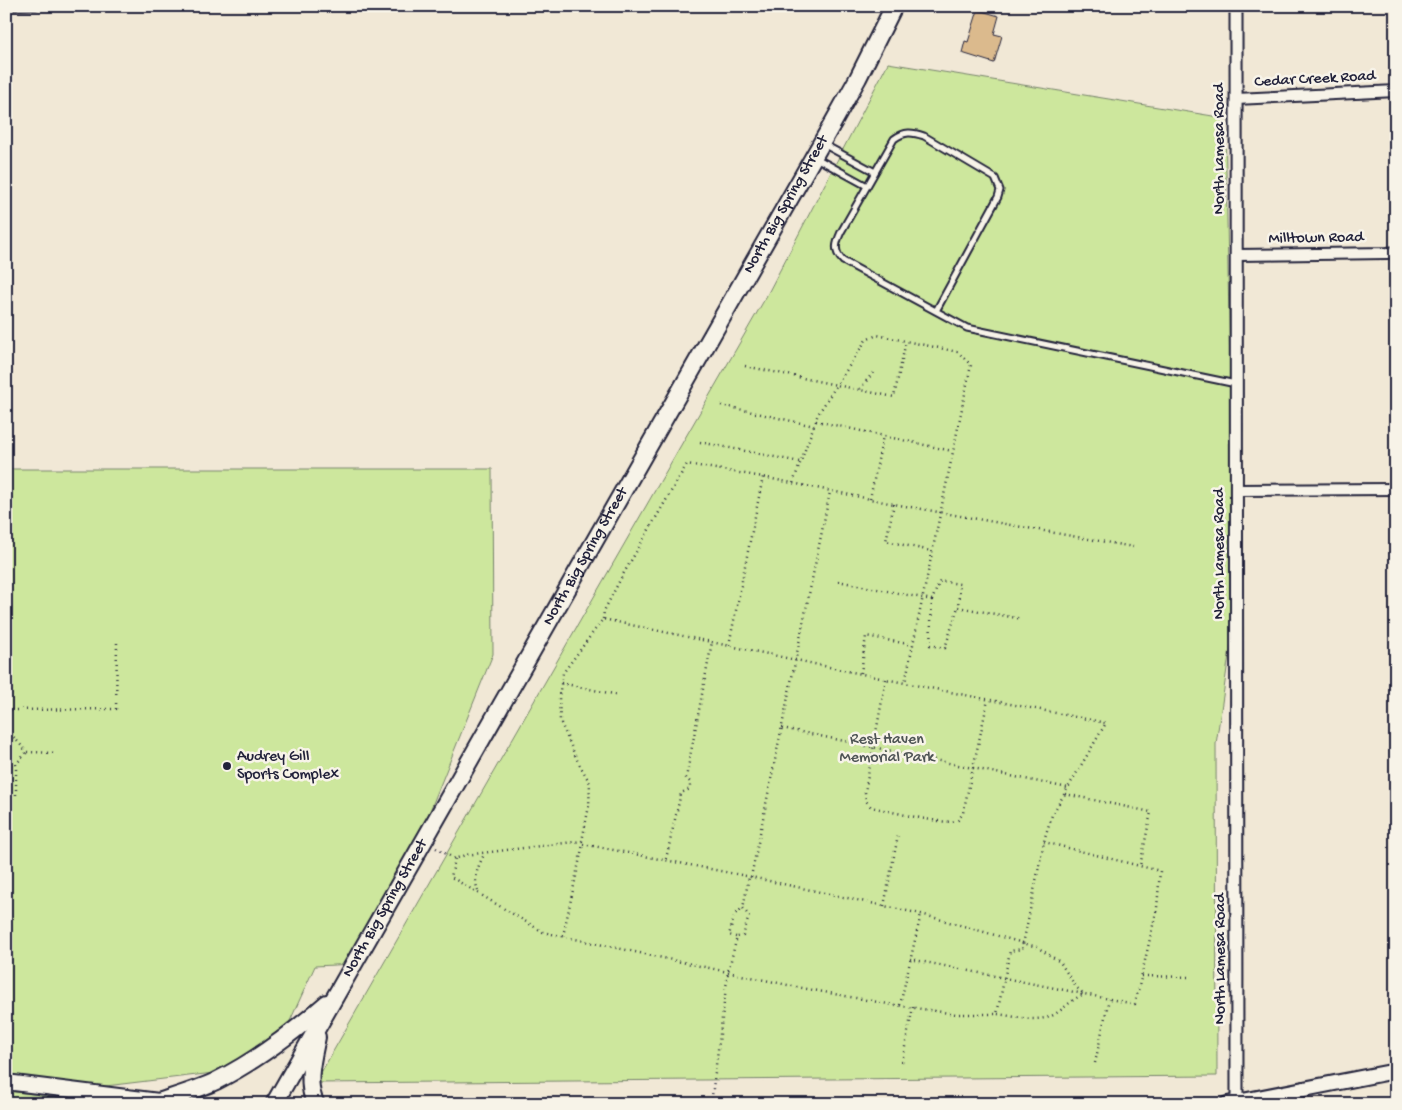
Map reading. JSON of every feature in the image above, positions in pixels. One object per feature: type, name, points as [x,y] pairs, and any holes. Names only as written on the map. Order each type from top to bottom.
[{"type":"highway","name":"North Big Spring Street","points":[[274,1104],[858,78],[894,6]]},
{"type":"highway","points":[[161,1101],[215,1081],[239,1067],[304,1023],[336,995]]},
{"type":"highway","points":[[316,1104],[311,1078],[314,1050],[321,1021]]},
{"type":"main road","points":[[1232,1103],[1396,1072]]},
{"type":"main road","points":[[6,1082],[181,1104]]},
{"type":"street","name":"North Lamesa Road","points":[[1232,1103],[1236,490],[1236,6]]},
{"type":"street","name":"Cedar Creek Road","points":[[1236,99],[1396,92]]},
{"type":"street","name":"Milltown Road","points":[[1236,255],[1396,252]]},
{"type":"street","points":[[1236,490],[1396,490]]},
{"type":"lane","points":[[6,7],[36,6]]},
{"type":"lane","points":[[936,311],[998,197],[1000,190],[995,178],[924,136],[912,132],[894,139],[841,232],[836,243],[838,256],[843,261],[967,328],[1236,384]]},
{"type":"lane","points":[[817,150],[875,172]]},
{"type":"lane","points":[[817,150],[867,186]]},
{"type":"path","points":[[793,483],[816,421],[837,384],[866,340],[877,335],[958,352],[971,366],[905,683]]},
{"type":"path","points":[[745,366],[894,396],[906,341]]},
{"type":"path","points":[[860,389],[875,370]]},
{"type":"path","points":[[721,405],[814,426]]},
{"type":"path","points":[[816,421],[952,451]]},
{"type":"path","points":[[870,499],[883,436]]},
{"type":"path","points":[[700,442],[800,462]]},
{"type":"path","points":[[563,936],[589,806],[590,783],[578,762],[560,721],[559,696],[563,673],[603,619],[604,611],[621,578],[687,464],[1133,547]]},
{"type":"path","points":[[729,645],[763,477]]},
{"type":"path","points":[[743,908],[749,916],[743,936],[729,935],[735,914],[743,908],[830,491]]},
{"type":"path","points":[[894,504],[886,541],[932,551]]},
{"type":"path","points":[[838,581],[932,600]]},
{"type":"path","points":[[940,581],[960,584],[958,607],[945,648],[930,645],[932,600],[940,581]]},
{"type":"path","points":[[958,607],[1022,619]]},
{"type":"path","points":[[603,619],[905,683],[1106,722],[1052,815],[1044,842],[1022,949],[1010,951],[997,1014]]},
{"type":"path","points":[[861,673],[866,636],[913,645]]},
{"type":"path","points":[[6,710],[116,709],[117,642]]},
{"type":"path","points":[[665,860],[682,793],[690,788],[690,782],[686,778],[712,642]]},
{"type":"path","points":[[886,679],[865,792],[866,801],[871,807],[930,820],[949,822],[958,820],[963,813],[988,699]]},
{"type":"path","points":[[561,683],[618,694]]},
{"type":"path","points":[[782,728],[1068,788]]},
{"type":"path","points":[[6,732],[9,732],[27,752],[56,753]]},
{"type":"path","points":[[16,796],[16,765],[27,752]]},
{"type":"path","points":[[6,765],[16,765]]},
{"type":"path","points":[[1065,794],[1151,812],[1140,866]]},
{"type":"path","points":[[884,906],[898,836]]},
{"type":"path","points":[[424,840],[455,859]]},
{"type":"path","points":[[455,859],[465,855],[582,842],[750,877],[921,914],[1037,947],[1060,962],[1076,987],[1084,994]]},
{"type":"path","points":[[910,959],[1135,1004],[1156,908],[1160,871],[1044,842]]},
{"type":"path","points":[[479,893],[475,880],[485,853]]},
{"type":"path","points":[[455,859],[451,877],[543,932],[797,987],[956,1014],[997,1014],[1042,1020],[1055,1014],[1074,998],[1084,994]]},
{"type":"path","points":[[900,1006],[921,914]]},
{"type":"path","points":[[711,1104],[728,972],[737,937]]},
{"type":"path","points":[[1142,976],[1191,977]]},
{"type":"path","points":[[1095,1063],[1109,999]]},
{"type":"path","points":[[902,1062],[913,1007]]},
{"type":"green space","name":"Rest Haven Memorial Park","points":[[888,63],[1225,118],[1232,474],[1231,641],[1216,744],[1217,1076],[315,1083],[766,297]]},
{"type":"green space","name":"Audrey Gill Sports Complex","points":[[6,469],[492,469],[493,654],[403,878],[354,964],[315,966],[290,1021],[230,1071],[89,1088],[93,1087],[6,1074]]},
{"type":"green space","points":[[6,1091],[123,1104],[6,1104]]},
{"type":"building","points":[[978,10],[999,16],[994,34],[1002,36],[994,63],[962,53],[965,41],[968,42]]},
{"type":"place","name":"Audrey Gill Sports Complex","points":[[227,766]]}]
